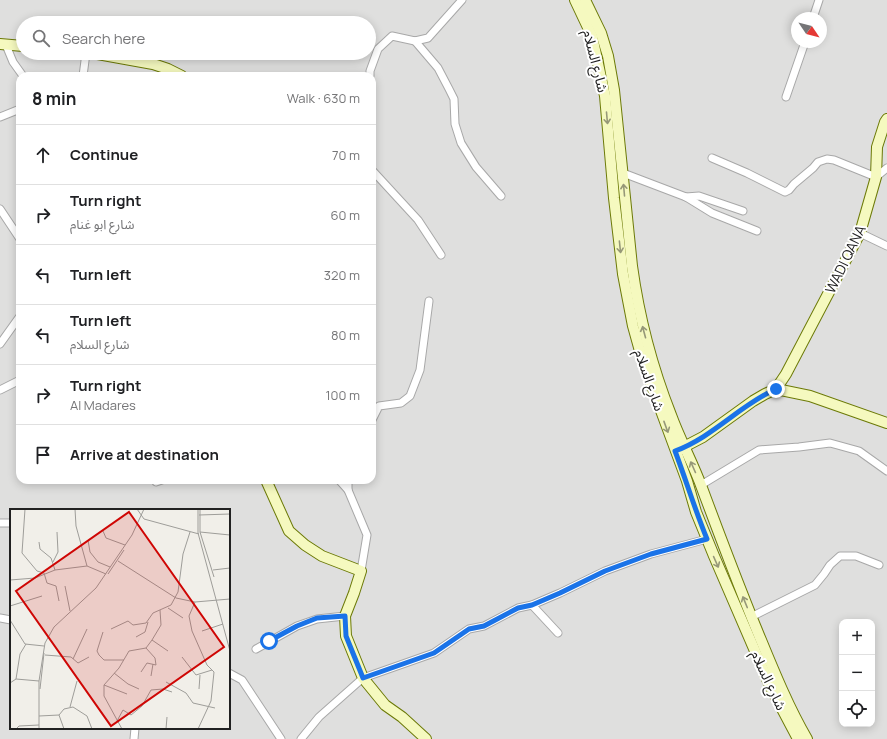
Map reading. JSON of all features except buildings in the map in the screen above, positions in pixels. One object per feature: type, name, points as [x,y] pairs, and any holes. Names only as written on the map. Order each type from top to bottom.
[{"type":"main road","name":"شارع السلام","points":[[575,0],[592,36],[605,96],[614,198],[623,274],[633,326],[643,362],[680,449],[701,485],[751,617],[778,680],[807,739]]},
{"type":"main road","name":"شارع السلام","points":[[585,0],[601,33],[608,56],[614,90],[636,294],[651,359],[671,415],[680,449],[686,481],[707,539],[771,688],[798,739]]},
{"type":"main road","points":[[3,44],[16,45]]},
{"type":"main road","points":[[130,60],[152,64],[174,72]]},
{"type":"main road","name":"WADI QANA","points":[[776,389],[786,374],[860,233],[876,177],[877,147],[887,119]]},
{"type":"main road","points":[[680,449],[703,437],[765,394],[776,389],[810,396],[887,423]]},
{"type":"main road","points":[[268,484],[289,531],[305,545],[322,556],[361,571],[345,616],[346,636],[363,678],[385,705],[402,716],[426,739]]},
{"type":"street","points":[[376,54],[378,49],[392,36],[415,41],[428,38],[462,0]]},
{"type":"street","points":[[815,12],[819,0]]},
{"type":"street","points":[[415,41],[438,68],[450,89],[454,99],[455,124],[461,143],[476,167],[501,196]]},
{"type":"street","points":[[3,44],[20,72]]},
{"type":"street","points":[[786,97],[803,48]]},
{"type":"street","points":[[84,72],[85,60]]},
{"type":"street","points":[[370,72],[374,60]]},
{"type":"street","points":[[0,117],[16,110]]},
{"type":"street","points":[[712,158],[785,192],[816,164],[827,159],[834,160],[876,177],[887,168]]},
{"type":"street","points":[[623,173],[686,198],[712,213],[757,231]]},
{"type":"street","points":[[376,174],[418,220],[441,255]]},
{"type":"street","points":[[686,198],[699,196],[743,211]]},
{"type":"street","points":[[0,209],[16,233]]},
{"type":"street","points":[[860,233],[887,246]]},
{"type":"street","points":[[376,412],[379,406],[401,403],[410,396],[420,370],[429,301]]},
{"type":"street","points":[[0,344],[16,322]]},
{"type":"street","points":[[0,390],[16,382]]},
{"type":"street","points":[[701,485],[759,450],[830,443],[859,451],[887,471]]},
{"type":"street","points":[[343,484],[348,490],[367,535],[361,571]]},
{"type":"street","points":[[348,484],[348,490]]},
{"type":"street","points":[[0,524],[10,523]]},
{"type":"street","points":[[301,739],[319,717],[363,678],[434,653],[469,629],[484,626],[518,608],[532,605],[605,571],[651,554],[707,539]]},
{"type":"street","points":[[751,617],[815,584],[830,565],[840,556],[856,556],[879,565]]},
{"type":"street","points":[[532,605],[558,633]]},
{"type":"street","points":[[256,649],[297,626],[317,618],[345,616]]},
{"type":"street","points":[[0,618],[10,620]]},
{"type":"street","points":[[230,674],[242,680],[281,739]]},
{"type":"street","points":[[134,739],[135,729]]},
{"type":"shaded area","points":[[0,0],[887,0],[887,739],[0,739]]},
{"type":"route","points":[[269,641],[297,626],[317,618],[345,616],[346,636],[363,678],[434,653],[469,629],[484,626],[518,608],[532,605],[605,571],[651,554],[707,539],[675,451],[703,437],[753,401],[776,389]]}]
